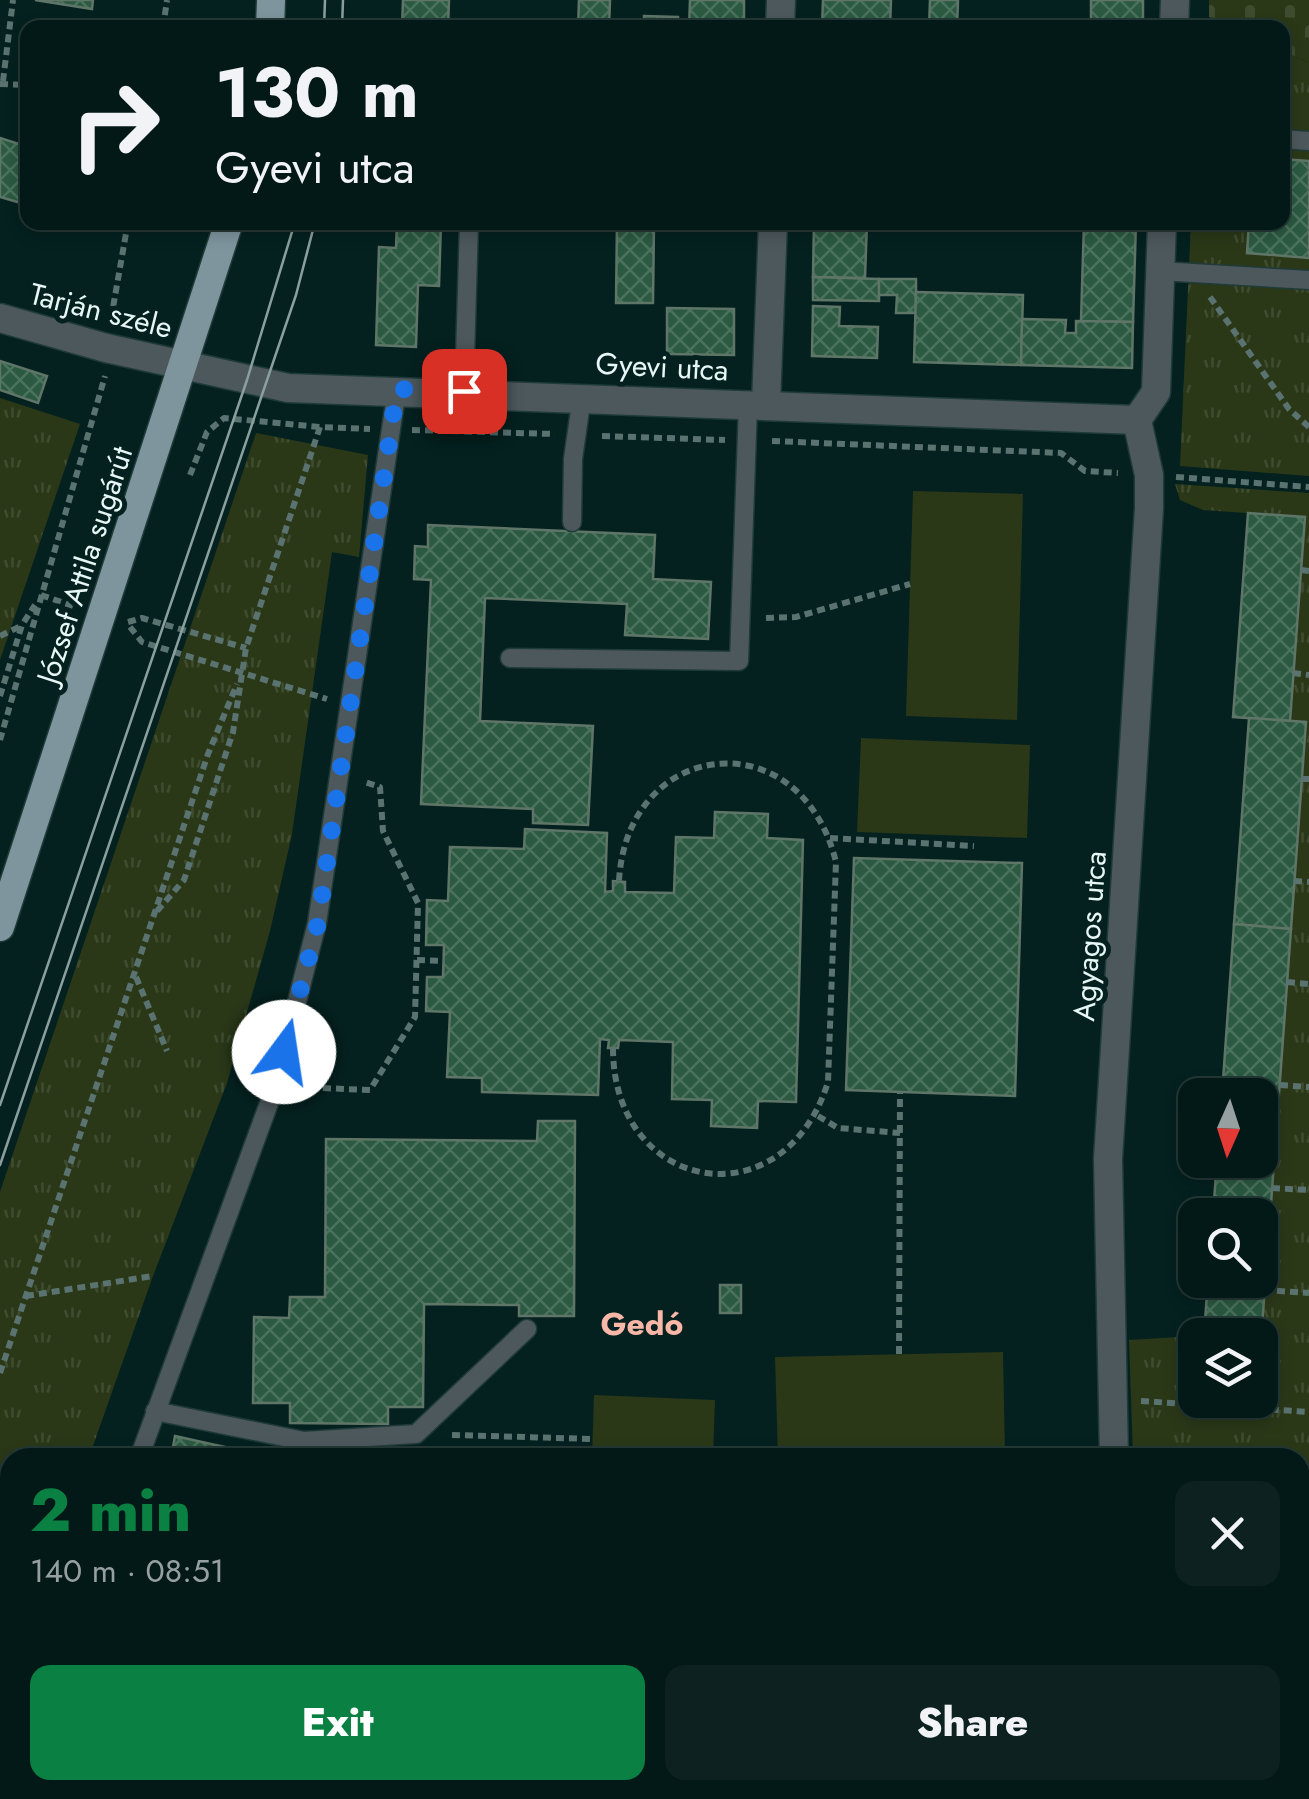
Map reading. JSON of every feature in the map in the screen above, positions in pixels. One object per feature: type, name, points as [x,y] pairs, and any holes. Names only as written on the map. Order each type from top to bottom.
[{"type":"main road","name":"József Attila sugárút","points":[[0,928],[186,366],[227,230]]},
{"type":"street","points":[[757,404],[772,230]]},
{"type":"street","points":[[1136,420],[1156,392],[1162,230]]},
{"type":"street","name":"Tarján széle","points":[[0,318],[186,366]]},
{"type":"street","name":"Gyevi utca","points":[[186,366],[288,388],[464,391],[1136,420]]},
{"type":"street","name":"Agyagos utca","points":[[1114,1448],[1108,1159],[1149,475],[1136,420]]},
{"type":"lane","points":[[464,391],[469,230]]},
{"type":"lane","points":[[1160,271],[1309,280]]},
{"type":"lane","points":[[143,1448],[276,1084],[318,923],[397,389]]},
{"type":"lane","points":[[572,522],[582,396]]},
{"type":"lane","points":[[510,658],[739,661],[746,440],[757,404]]},
{"type":"lane","points":[[156,1411],[304,1441],[416,1434],[527,1329]]},
{"type":"path","points":[[2,83],[13,0]]},
{"type":"path","points":[[0,740],[105,376],[106,348],[127,230]]},
{"type":"path","points":[[1194,273],[1290,409],[1309,427]]},
{"type":"path","points":[[190,474],[207,432],[224,418],[320,427],[1060,453],[1085,471],[1309,487]]},
{"type":"path","points":[[157,911],[184,880],[233,732],[246,648],[320,427]]},
{"type":"path","points":[[741,620],[796,617],[910,584]]},
{"type":"path","points":[[0,696],[22,625],[41,595]]},
{"type":"path","points":[[246,648],[142,618],[126,622],[142,642],[352,707]]},
{"type":"path","points":[[0,636],[22,625]]},
{"type":"path","points":[[1293,673],[1309,675]]},
{"type":"path","points":[[0,1373],[208,754],[241,674]]},
{"type":"path","points":[[613,1048],[613,1081],[622,1109],[640,1138],[668,1160],[700,1172],[735,1173],[768,1164],[797,1143],[818,1116],[828,1082],[836,862],[830,838],[809,799],[782,778],[749,765],[714,764],[681,774],[652,794],[632,822],[621,849],[619,881]]},
{"type":"path","points":[[276,1084],[350,1093],[370,1090],[415,1017],[418,903],[383,831],[380,786],[341,775]]},
{"type":"path","points":[[830,838],[974,846]]},
{"type":"path","points":[[1294,881],[1309,882]]},
{"type":"path","points":[[417,960],[444,961]]},
{"type":"path","points":[[135,976],[167,1051]]},
{"type":"path","points":[[1287,982],[1309,984]]},
{"type":"path","points":[[1280,1085],[1309,1088]]},
{"type":"path","points":[[899,1354],[900,1092]]},
{"type":"path","points":[[818,1116],[838,1128],[900,1133]]},
{"type":"path","points":[[1272,1188],[1309,1190]]},
{"type":"path","points":[[26,1296],[152,1276]]},
{"type":"path","points":[[1278,1291],[1309,1293]]},
{"type":"path","points":[[1112,1399],[1309,1412]]},
{"type":"path","points":[[416,1434],[593,1438]]},
{"type":"green space","points":[[1209,0],[1309,0],[1309,63],[1290,54],[1290,20],[1209,17]]},
{"type":"green space","points":[[1290,54],[1309,63],[1309,476],[1180,466],[1191,230],[1290,230]]},
{"type":"green space","points":[[0,398],[80,424],[0,660]]},
{"type":"green space","points":[[256,433],[368,455],[359,557],[332,552],[292,834],[270,931],[227,1083],[92,1448],[0,1448],[0,1192]]},
{"type":"green space","points":[[1175,484],[1309,493],[1309,1448],[1133,1448],[1129,1340],[1178,1337],[1178,1418],[1278,1418],[1278,1318],[1264,1318],[1265,1298],[1278,1298],[1278,1198],[1269,1198],[1270,1178],[1278,1178],[1278,1078],[1274,1078],[1290,721],[1304,517],[1203,510],[1180,500]]},
{"type":"green space","points":[[913,491],[1023,494],[1017,720],[906,716]]},
{"type":"green space","points":[[861,738],[1030,745],[1027,838],[857,832]]},
{"type":"green space","points":[[1003,1352],[1005,1448],[778,1448],[775,1357]]},
{"type":"green space","points":[[594,1395],[715,1400],[713,1448],[592,1448]]},
{"type":"building","points":[[35,0],[93,0],[92,9]]},
{"type":"building","points":[[403,0],[449,0],[448,20],[402,20]]},
{"type":"building","points":[[579,0],[610,0],[609,20],[578,20]]},
{"type":"building","points":[[690,0],[744,0],[744,20],[689,20]]},
{"type":"building","points":[[823,0],[891,0],[890,20],[822,20]]},
{"type":"building","points":[[930,0],[958,0],[957,20],[929,20]]},
{"type":"building","points":[[1091,0],[1143,0],[1143,20],[1091,20]]},
{"type":"building","points":[[644,16],[678,17],[678,20],[644,20]]},
{"type":"building","points":[[0,138],[20,144],[20,203],[0,197]]},
{"type":"building","points":[[1290,160],[1309,161],[1309,258],[1247,253],[1248,230],[1290,230]]},
{"type":"building","points":[[397,230],[441,230],[439,286],[418,285],[416,347],[376,345],[379,247],[396,248]]},
{"type":"building","points":[[617,230],[654,230],[653,303],[616,303]]},
{"type":"building","points":[[814,230],[867,230],[865,278],[813,277]]},
{"type":"building","points":[[1084,230],[1136,230],[1133,322],[1081,321]]},
{"type":"building","points":[[813,277],[879,279],[879,301],[813,300]]},
{"type":"building","points":[[879,279],[916,279],[916,313],[896,313],[897,295],[879,295]]},
{"type":"building","points":[[916,292],[1023,295],[1021,365],[914,362]]},
{"type":"building","points":[[813,306],[840,307],[839,326],[878,327],[877,358],[812,356]]},
{"type":"building","points":[[667,308],[734,309],[734,355],[667,354]]},
{"type":"building","points":[[1022,319],[1066,320],[1065,333],[1076,333],[1076,321],[1133,322],[1132,368],[1021,365]]},
{"type":"building","points":[[0,361],[47,376],[38,403],[0,390]]},
{"type":"building","points":[[1248,513],[1305,517],[1290,721],[1233,717]]},
{"type":"building","points":[[428,525],[655,535],[653,579],[711,582],[708,639],[625,635],[627,604],[485,598],[480,721],[593,726],[588,825],[533,823],[533,809],[421,804],[431,580],[414,579],[415,546],[428,547]]},
{"type":"building","points":[[1249,718],[1306,722],[1291,929],[1234,924]]},
{"type":"building","points":[[715,812],[768,814],[767,838],[803,840],[796,1102],[758,1101],[757,1128],[711,1126],[712,1100],[672,1099],[673,1042],[619,1040],[618,1048],[608,1048],[609,1040],[600,1039],[598,1095],[482,1092],[482,1078],[447,1077],[450,1012],[426,1011],[427,977],[443,977],[444,945],[426,945],[427,900],[448,901],[450,847],[524,849],[525,829],[607,833],[605,892],[613,891],[613,881],[625,882],[625,892],[674,893],[676,837],[714,838]]},
{"type":"building","points":[[854,858],[1022,863],[1015,1096],[846,1090]]},
{"type":"building","points":[[1234,924],[1291,929],[1278,1108],[1278,1078],[1223,1078]]},
{"type":"building","points":[[538,1121],[575,1121],[574,1316],[519,1316],[519,1305],[424,1304],[423,1407],[388,1407],[388,1424],[290,1423],[290,1403],[253,1403],[254,1317],[289,1318],[290,1297],[325,1297],[326,1139],[537,1141]]},
{"type":"building","points":[[1216,1178],[1273,1178],[1271,1198],[1214,1198]]},
{"type":"building","points":[[720,1285],[741,1285],[741,1313],[720,1313]]},
{"type":"building","points":[[1207,1298],[1264,1298],[1263,1318],[1205,1318]]},
{"type":"building","points":[[175,1436],[230,1448],[173,1448]]},
{"type":"tram line","points":[[324,20],[325,0]]},
{"type":"tram line","points":[[342,20],[343,0]]},
{"type":"tram line","points":[[0,1105],[247,380],[293,230]]},
{"type":"tram line","points":[[0,1165],[296,295],[313,230]]},
{"type":"district","name":"Gedó","points":[[642,1324]]},
{"type":"route","points":[[284,1052],[318,923],[397,389],[464,391]]}]
